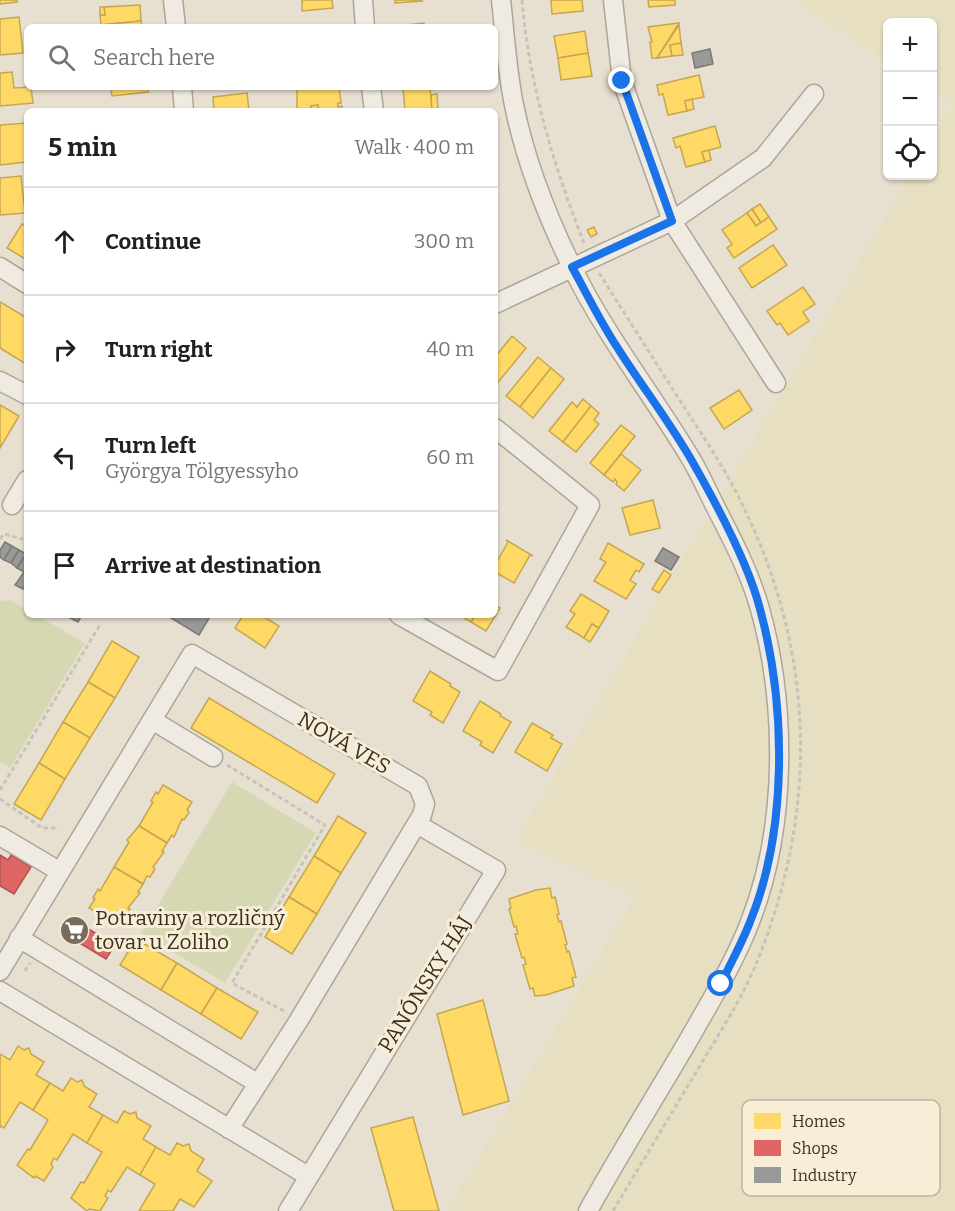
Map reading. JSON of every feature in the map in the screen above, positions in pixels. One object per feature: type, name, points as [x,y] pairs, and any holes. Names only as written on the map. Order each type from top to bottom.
[{"type":"street","points":[[173,0],[176,24]]},
{"type":"street","points":[[363,0],[365,24]]},
{"type":"street","points":[[501,0],[513,104],[544,201],[572,267],[615,345],[692,460],[736,547],[760,608],[774,673],[779,754],[776,811],[769,855],[751,921],[721,984],[621,1150],[588,1211]]},
{"type":"street","points":[[613,0],[622,81],[672,221],[776,383]]},
{"type":"street","points":[[182,90],[184,108]]},
{"type":"street","points":[[371,90],[374,108]]},
{"type":"street","points":[[498,303],[672,221],[763,158],[814,94]]},
{"type":"street","points":[[0,267],[24,282]]},
{"type":"street","points":[[0,381],[24,394]]},
{"type":"street","points":[[404,618],[498,671],[590,505],[498,430]]},
{"type":"street","points":[[12,505],[24,485]]},
{"type":"street","name":"NOVÁ VES","points":[[0,971],[192,654],[418,786],[425,804],[422,815],[299,1020],[230,1129]]},
{"type":"street","points":[[152,720],[213,756]]},
{"type":"street","name":"PANÓNSKY HÁJ","points":[[288,1211],[496,870],[417,824]]},
{"type":"street","points":[[0,836],[59,871]]},
{"type":"street","points":[[19,938],[257,1083]]},
{"type":"street","points":[[0,991],[308,1176]]},
{"type":"path","points":[[522,0],[531,70],[542,118],[555,164],[587,249]]},
{"type":"path","points":[[597,269],[715,455],[746,511],[764,553],[784,612],[797,674],[801,727],[801,779],[793,838],[780,899],[757,961],[732,1013],[613,1211]]},
{"type":"path","points":[[0,539],[4,534],[23,539]]},
{"type":"path","points":[[0,790],[100,625]]},
{"type":"path","points":[[213,756],[325,825],[232,982],[299,1020]]},
{"type":"path","points":[[0,800],[42,828],[59,828]]},
{"type":"shaded area","points":[[793,0],[955,0],[955,1211],[447,1211],[635,896],[515,841],[908,180],[937,180],[937,131],[952,105],[937,94],[937,18],[883,18],[883,59]]},
{"type":"green space","points":[[10,600],[24,608],[24,618],[41,618],[85,643],[10,768],[0,762],[0,601]]},
{"type":"green space","points":[[232,782],[316,833],[225,983],[141,933]]},
{"type":"building: Homes","points":[[0,0],[17,0],[17,2],[0,4]]},
{"type":"building: Homes","points":[[302,0],[332,0],[333,8],[302,11]]},
{"type":"building: Homes","points":[[395,0],[421,0],[422,1],[395,3]]},
{"type":"building: Homes","points":[[551,0],[582,0],[583,11],[552,14]]},
{"type":"building: Homes","points":[[648,0],[675,0],[675,5],[649,7]]},
{"type":"building: Homes","points":[[140,5],[141,21],[101,24],[100,15],[105,15],[104,7]]},
{"type":"building: Homes","points":[[100,7],[104,7],[105,15],[100,15]]},
{"type":"building: Homes","points":[[19,17],[23,53],[0,55],[0,19]]},
{"type":"building: Homes","points":[[141,21],[142,24],[111,24]]},
{"type":"building: Homes","points":[[679,23],[657,58],[652,58],[650,42],[652,42],[648,27]]},
{"type":"building: Homes","points":[[679,25],[681,43],[670,45],[672,56],[657,58]]},
{"type":"building: Homes","points":[[585,31],[588,53],[558,58],[554,36]]},
{"type":"building: Homes","points":[[681,43],[683,55],[672,56],[670,45]]},
{"type":"building: Homes","points":[[588,53],[592,76],[561,80],[558,58]]},
{"type":"building: Homes","points":[[12,72],[14,88],[31,90],[33,103],[0,106],[0,73]]},
{"type":"building: Homes","points":[[699,75],[704,97],[685,101],[687,111],[668,115],[663,94],[659,95],[657,85]]},
{"type":"building: Homes","points":[[111,90],[148,90],[148,92],[112,96]]},
{"type":"building: Homes","points":[[297,90],[339,90],[341,103],[338,103],[338,107],[342,106],[342,108],[318,108],[318,105],[311,106],[311,108],[297,108]]},
{"type":"building: Homes","points":[[403,90],[430,90],[432,108],[405,108]]},
{"type":"building: Homes","points":[[247,93],[249,108],[214,108],[213,97]]},
{"type":"building: Homes","points":[[437,94],[438,108],[432,108],[431,95]]},
{"type":"building: Homes","points":[[692,99],[694,109],[687,111],[685,101]]},
{"type":"building: Homes","points":[[24,123],[24,162],[0,165],[0,125]]},
{"type":"building: Homes","points":[[715,126],[721,147],[702,152],[705,162],[686,167],[680,146],[676,148],[673,138]]},
{"type":"building: Homes","points":[[709,150],[711,160],[705,162],[702,152]]},
{"type":"building: Homes","points":[[21,176],[24,213],[0,215],[0,178]]},
{"type":"building: Homes","points":[[760,204],[769,217],[761,223],[752,209]]},
{"type":"building: Homes","points":[[752,209],[761,223],[756,226],[747,213]]},
{"type":"building: Homes","points":[[747,213],[756,226],[769,217],[777,229],[734,258],[727,248],[732,244],[722,230]]},
{"type":"building: Homes","points":[[22,224],[24,225],[24,258],[7,248]]},
{"type":"building: Homes","points":[[594,227],[597,234],[591,237],[587,230]]},
{"type":"building: Homes","points":[[773,245],[787,265],[752,288],[739,268]]},
{"type":"building: Homes","points":[[803,287],[815,304],[803,312],[809,321],[788,335],[780,323],[777,325],[767,311]]},
{"type":"building: Homes","points":[[0,302],[24,316],[24,363],[0,348]]},
{"type":"building: Homes","points":[[512,336],[526,348],[498,382],[498,353]]},
{"type":"building: Homes","points":[[538,357],[551,368],[520,407],[506,396]]},
{"type":"building: Homes","points":[[551,368],[564,379],[533,418],[520,407]]},
{"type":"building: Homes","points":[[739,390],[752,410],[724,429],[710,408]]},
{"type":"building: Homes","points":[[583,399],[591,406],[563,442],[549,431],[572,402],[577,407]]},
{"type":"building: Homes","points":[[0,405],[19,416],[0,448]]},
{"type":"building: Homes","points":[[591,406],[599,413],[594,420],[599,424],[576,452],[563,442]]},
{"type":"building: Homes","points":[[621,425],[635,436],[604,475],[590,463]]},
{"type":"building: Homes","points":[[621,454],[641,470],[624,491],[616,484],[615,479],[613,482],[604,475]]},
{"type":"building: Homes","points":[[653,500],[660,528],[630,535],[622,508]]},
{"type":"building: Homes","points":[[506,540],[533,556],[530,555],[514,583],[498,574],[498,560],[508,542]]},
{"type":"building: Homes","points":[[608,543],[644,564],[639,572],[636,570],[630,580],[636,584],[626,599],[594,581],[606,562],[600,559]]},
{"type":"building: Homes","points":[[664,570],[671,575],[659,593],[652,589]]},
{"type":"building: Homes","points":[[581,594],[609,611],[599,628],[592,624],[584,638],[566,627],[575,614],[570,611]]},
{"type":"building: Homes","points":[[241,618],[266,618],[279,626],[265,648],[235,628]]},
{"type":"building: Homes","points":[[473,618],[494,618],[486,631],[471,622]]},
{"type":"building: Homes","points":[[592,624],[599,628],[590,642],[584,638]]},
{"type":"building: Homes","points":[[112,641],[139,657],[115,698],[88,682]]},
{"type":"building: Homes","points":[[430,671],[460,692],[443,723],[430,715],[432,712],[413,701]]},
{"type":"building: Homes","points":[[88,682],[115,698],[90,738],[63,722]]},
{"type":"building: Homes","points":[[209,698],[335,774],[317,803],[191,728]]},
{"type":"building: Homes","points":[[480,701],[511,722],[493,753],[480,745],[482,742],[463,731]]},
{"type":"building: Homes","points":[[63,722],[90,738],[65,779],[39,763]]},
{"type":"building: Homes","points":[[532,723],[553,735],[551,738],[562,744],[547,771],[515,752]]},
{"type":"building: Homes","points":[[39,763],[65,779],[41,820],[14,804]]},
{"type":"building: Homes","points":[[163,785],[192,802],[187,810],[189,812],[184,820],[182,819],[174,837],[172,835],[167,843],[139,826],[156,792],[158,794]]},
{"type":"building: Homes","points":[[338,816],[366,833],[341,873],[314,856]]},
{"type":"building: Homes","points":[[139,826],[167,843],[162,851],[164,852],[153,867],[155,869],[150,877],[147,876],[143,884],[114,867],[129,842],[127,840]]},
{"type":"building: Homes","points":[[314,856],[341,873],[317,914],[289,897]]},
{"type":"building: Homes","points":[[114,867],[143,884],[138,892],[140,893],[118,925],[89,908],[98,889],[100,891]]},
{"type":"building: Homes","points":[[550,888],[552,898],[555,897],[559,914],[557,915],[559,922],[561,921],[567,944],[565,945],[567,952],[569,951],[576,977],[572,978],[574,986],[535,996],[533,988],[530,989],[523,965],[526,964],[515,934],[518,934],[509,909],[511,908],[509,899]]},
{"type":"building: Homes","points":[[289,897],[317,914],[292,954],[265,937]]},
{"type":"building: Homes","points":[[136,939],[177,963],[161,990],[120,965]]},
{"type":"building: Homes","points":[[177,963],[217,988],[201,1014],[161,990]]},
{"type":"building: Homes","points":[[217,988],[258,1012],[241,1039],[201,1014]]},
{"type":"building: Homes","points":[[483,1000],[509,1101],[463,1115],[437,1014]]},
{"type":"building: Homes","points":[[18,1046],[24,1050],[29,1048],[31,1054],[44,1062],[36,1075],[50,1083],[33,1110],[20,1102],[4,1128],[1,1126],[0,1128],[0,1054],[10,1060]]},
{"type":"building: Homes","points":[[71,1078],[77,1082],[82,1080],[84,1086],[97,1094],[89,1107],[103,1115],[87,1143],[73,1134],[57,1160],[54,1158],[51,1164],[53,1167],[44,1181],[35,1176],[34,1178],[17,1165],[28,1149],[30,1150],[48,1120],[33,1110],[50,1083],[63,1091]]},
{"type":"building: Homes","points":[[124,1111],[130,1114],[136,1112],[137,1118],[151,1126],[143,1139],[156,1147],[140,1175],[127,1167],[111,1192],[108,1190],[105,1196],[108,1198],[100,1211],[89,1209],[87,1211],[71,1198],[81,1182],[84,1183],[102,1152],[87,1143],[103,1115],[117,1123]]},
{"type":"building: Homes","points":[[413,1117],[439,1211],[394,1211],[371,1128]]},
{"type":"building: Homes","points":[[177,1143],[183,1146],[189,1144],[191,1151],[204,1159],[197,1171],[212,1181],[194,1207],[180,1199],[173,1211],[139,1211],[155,1184],[140,1175],[156,1147],[170,1155]]},
{"type":"building: Shops","points":[[0,855],[8,860],[11,855],[31,867],[14,894],[0,886]]},
{"type":"building: Shops","points":[[72,919],[115,945],[106,959],[63,933]]},
{"type":"building: Industry","points":[[710,49],[713,64],[695,68],[692,53]]},
{"type":"building: Industry","points":[[5,542],[12,546],[4,560],[0,557],[0,550]]},
{"type":"building: Industry","points":[[12,546],[19,550],[11,563],[4,560]]},
{"type":"building: Industry","points":[[663,548],[679,557],[671,570],[655,561]]},
{"type":"building: Industry","points":[[19,550],[24,553],[17,568],[11,563]]},
{"type":"building: Industry","points":[[24,557],[24,572],[17,568]]},
{"type":"building: Industry","points":[[24,572],[23,589],[15,585]]},
{"type":"building: Industry","points":[[171,618],[209,618],[199,635]]},
{"type":"place","name":"Potraviny a rozličný tovar u Zoliho","points":[[74,930]]},
{"type":"route","points":[[622,81],[672,221],[572,267],[615,345],[692,460],[736,547],[760,608],[774,673],[779,754],[776,811],[767,866],[751,921],[721,984]]}]
